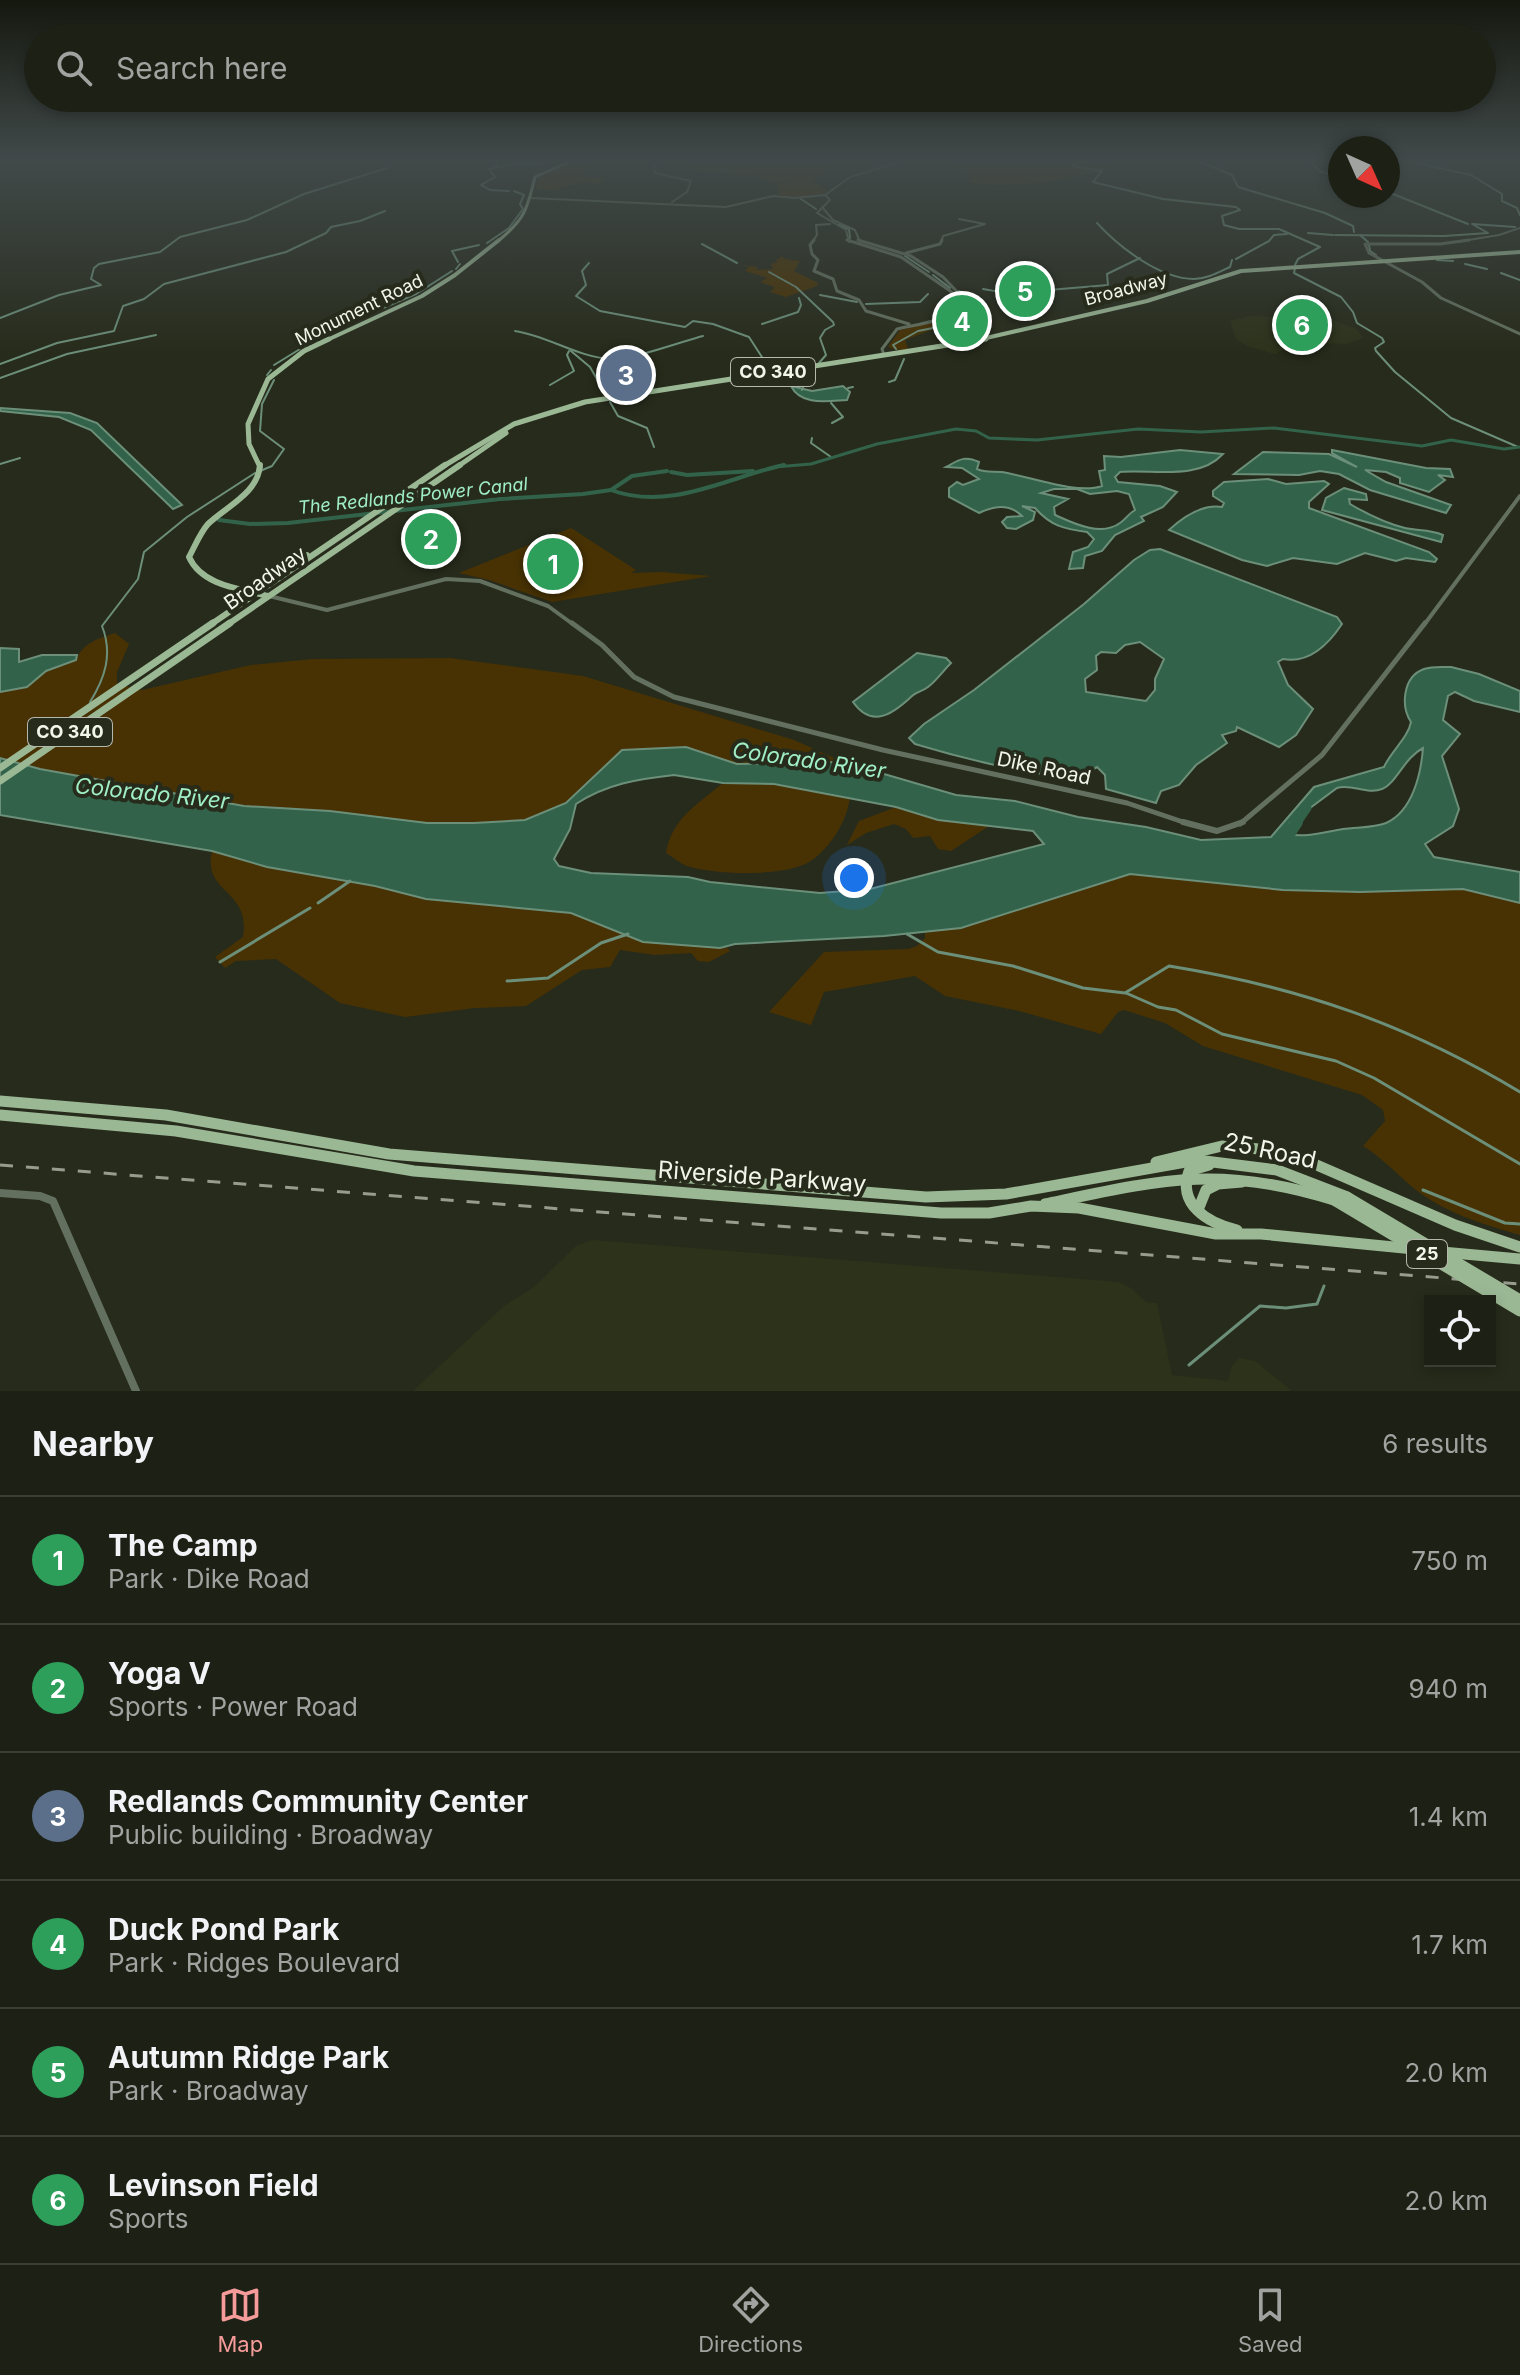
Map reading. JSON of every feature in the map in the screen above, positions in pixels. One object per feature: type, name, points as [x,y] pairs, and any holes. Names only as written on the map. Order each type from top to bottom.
[{"type":"main road","name":"Monument Road","points":[[268,596],[197,572],[190,563],[189,553],[205,527],[249,490],[260,470],[249,444],[248,424],[259,393],[274,373],[311,347],[422,296],[450,279],[517,226]]},
{"type":"main road","name":"Broadway","points":[[0,781],[268,596],[465,452],[514,424],[624,394],[1030,330],[1147,301],[1244,271],[1520,252]]},
{"type":"main road","points":[[1235,268],[1244,271]]},
{"type":"main road","points":[[854,359],[883,348],[887,352],[902,352]]},
{"type":"main road","name":"Broadway","points":[[0,768],[286,573],[297,563],[293,557],[311,553],[370,516],[395,507],[496,439],[553,411]]},
{"type":"main road","points":[[465,452],[496,439]]},
{"type":"main road","points":[[307,568],[306,563],[337,538]]},
{"type":"main road","points":[[217,621],[242,598],[241,591],[233,585]]},
{"type":"main road","name":"Riverside Parkway","points":[[0,1101],[166,1115],[389,1154],[942,1198],[1030,1190]]},
{"type":"main road","name":"Riverside Parkway","points":[[0,1115],[176,1131],[345,1162],[414,1171],[953,1213],[989,1213],[1031,1206],[1095,1209],[1216,1234],[1261,1234],[1520,1259]]},
{"type":"main road","points":[[1124,1173],[1217,1147],[1246,1146],[1277,1151],[1308,1161],[1483,1237],[1520,1247]]},
{"type":"main road","name":"25 Road","points":[[1030,1190],[1197,1160],[1277,1170],[1347,1197],[1520,1300]]},
{"type":"main road","points":[[1231,1164],[1195,1167],[1185,1179],[1186,1193],[1214,1225],[1261,1234]]},
{"type":"main road","name":"25 Road","points":[[1031,1206],[1185,1179],[1215,1177],[1260,1182],[1334,1200],[1520,1311]]},
{"type":"main road","points":[[1198,1210],[1200,1194],[1209,1186],[1260,1182]]},
{"type":"main road","points":[[809,1202],[810,1187]]},
{"type":"street","points":[[816,226],[818,232],[810,245],[812,254],[818,260],[814,271],[833,279],[837,291],[859,300],[868,312],[911,325]]},
{"type":"street","points":[[836,226],[846,230],[846,239],[852,244],[898,255],[956,295],[961,309]]},
{"type":"street","points":[[846,226],[854,229],[856,239],[863,243],[905,253],[951,284],[966,301],[961,309],[936,320],[893,332],[883,348],[884,355]]},
{"type":"street","points":[[898,255],[932,249],[940,244],[943,236],[978,226]]},
{"type":"street","points":[[1520,228],[1492,236],[1434,244],[1365,244],[1368,251],[1382,261],[1422,282],[1451,304],[1520,334]]},
{"type":"street","name":"Dike Road","points":[[268,596],[313,609],[331,610],[446,579],[480,581],[543,602],[602,645],[640,682],[674,697],[883,750],[1127,803],[1199,828],[1217,831],[1241,824],[1322,755],[1401,656],[1520,496]]},
{"type":"street","points":[[0,1193],[40,1196],[53,1201],[136,1391]]},
{"type":"shaded area","points":[[780,255],[800,261],[794,271],[818,283],[817,286],[786,297],[770,292],[775,287],[760,282],[767,278],[745,271],[749,267],[742,265],[757,267],[757,270],[773,269],[771,264],[778,262],[775,260],[781,258]]},
{"type":"shaded area","points":[[961,292],[971,292],[984,312],[987,325],[939,327],[905,340],[908,349],[888,347],[900,330],[959,314],[968,302]]},
{"type":"shaded area","points":[[1250,316],[1328,318],[1357,329],[1363,338],[1347,344],[1297,343],[1275,354],[1247,346],[1236,339],[1230,321]]},
{"type":"shaded area","points":[[571,528],[636,570],[631,573],[711,576],[552,602],[459,573]]},
{"type":"shaded area","points":[[115,633],[129,644],[117,672],[117,684],[142,690],[251,665],[313,659],[450,658],[583,676],[794,740],[843,762],[737,764],[686,747],[622,750],[566,803],[525,820],[427,823],[330,811],[244,806],[40,769],[0,758],[0,692],[27,687],[46,671],[76,660],[92,642]]},
{"type":"shaded area","points":[[723,783],[774,784],[850,796],[849,805],[831,842],[817,856],[798,867],[749,873],[684,865],[666,853],[674,830],[687,813]]},
{"type":"shaded area","points":[[896,807],[938,820],[989,826],[951,851],[938,849],[930,836],[913,838],[906,829],[894,824],[866,833],[847,845],[859,821]]},
{"type":"shaded area","points":[[212,851],[267,867],[375,886],[426,899],[571,913],[643,942],[728,948],[730,951],[709,962],[698,961],[691,953],[655,955],[620,950],[610,967],[582,970],[526,1006],[475,1008],[405,1017],[340,1003],[276,959],[236,961],[225,968],[215,957],[243,937],[244,921],[234,900],[214,876]]},
{"type":"shaded area","points":[[1129,874],[1283,890],[1360,892],[1463,889],[1520,903],[1520,1235],[1477,1222],[1436,1203],[1363,1146],[1385,1121],[1383,1110],[1362,1095],[1203,1046],[1165,1023],[1124,1010],[1118,1012],[1101,1034],[1019,1011],[945,996],[915,976],[824,992],[811,1025],[769,1012],[824,952],[908,949],[925,938],[925,932],[961,928]]},
{"type":"shaded area","points":[[592,1240],[1118,1282],[1131,1288],[1146,1302],[1157,1303],[1172,1375],[1228,1381],[1232,1366],[1239,1358],[1255,1361],[1292,1391],[413,1391],[504,1306],[534,1287],[576,1246]]},
{"type":"water","points":[[791,386],[812,391],[843,386],[850,392],[847,400],[815,401],[801,397]]},
{"type":"water","points":[[0,408],[70,413],[97,423],[182,505],[173,509],[91,430],[59,417],[0,411]]},
{"type":"water","points":[[1180,450],[1223,454],[1201,468],[1188,471],[1120,472],[1115,477],[1118,482],[1160,486],[1177,492],[1163,507],[1141,517],[1144,521],[1115,535],[1102,551],[1085,556],[1083,568],[1069,569],[1073,552],[1088,547],[1094,539],[1087,532],[1058,526],[1035,508],[1022,506],[1035,512],[1033,520],[1016,529],[1007,528],[1002,522],[1007,517],[1022,516],[1012,509],[1001,507],[979,513],[949,497],[949,488],[957,482],[963,485],[979,479],[962,468],[946,467],[962,459],[979,462],[977,469],[983,471],[1002,472],[1066,487],[1092,488],[1102,486],[1099,471],[1105,470],[1104,456]],"holes":[[[1054,489],[1077,489],[1090,494],[1117,491],[1129,494],[1135,510],[1112,527],[1096,529],[1055,515],[1054,507],[1068,499],[1041,493]]]},
{"type":"water","points":[[1332,450],[1426,468],[1450,469],[1453,477],[1438,475],[1445,480],[1429,492],[1400,483],[1400,478],[1386,472],[1365,470],[1386,482],[1451,505],[1446,513],[1370,490],[1339,474],[1320,471],[1299,475],[1234,474],[1263,452],[1329,454],[1357,467],[1332,453]]},
{"type":"water","points":[[1268,479],[1286,484],[1324,481],[1329,484],[1309,502],[1309,508],[1429,552],[1437,559],[1435,562],[1406,558],[1396,561],[1365,553],[1337,564],[1293,558],[1267,566],[1242,560],[1169,530],[1193,512],[1222,507],[1224,503],[1213,496],[1213,491],[1224,482]]},
{"type":"water","points":[[1344,488],[1366,494],[1367,500],[1349,499],[1356,508],[1398,526],[1443,535],[1441,542],[1322,510],[1326,498]]},
{"type":"water","points":[[1160,549],[1337,617],[1342,624],[1317,651],[1301,659],[1278,662],[1288,685],[1313,709],[1296,735],[1279,747],[1237,727],[1236,731],[1222,735],[1227,743],[1196,765],[1179,785],[1161,791],[1156,803],[1106,789],[1105,775],[1097,767],[1071,776],[1027,772],[931,749],[915,744],[909,738],[974,690],[1150,550]],"holes":[[[1140,642],[1164,659],[1155,679],[1155,690],[1146,701],[1086,692],[1085,679],[1097,670],[1096,656],[1101,652],[1116,653],[1125,645]]]},
{"type":"water","points":[[0,648],[19,649],[19,662],[42,655],[77,655],[76,660],[46,671],[27,687],[0,692]]},
{"type":"water","points":[[917,653],[946,658],[951,663],[928,687],[890,713],[875,717],[860,710],[853,702]]},
{"type":"water","points":[[1451,667],[1479,674],[1520,691],[1520,712],[1474,701],[1455,692],[1448,696],[1443,720],[1460,734],[1442,756],[1459,809],[1453,826],[1425,844],[1434,857],[1520,872],[1520,903],[1463,889],[1360,892],[1283,890],[1130,874],[961,928],[884,936],[735,944],[720,948],[643,942],[571,913],[426,899],[375,886],[267,867],[212,851],[0,815],[0,758],[40,769],[244,806],[330,811],[427,823],[525,820],[566,803],[622,750],[686,747],[737,764],[843,762],[956,795],[1015,801],[1078,817],[1146,827],[1201,840],[1271,837],[1314,787],[1384,767],[1411,722],[1405,701],[1411,679],[1424,669]],"holes":[[[1423,748],[1420,769],[1409,801],[1386,823],[1308,835],[1287,834],[1290,823],[1337,788],[1376,790],[1387,786]],[[674,775],[723,783],[774,784],[896,807],[938,820],[1033,831],[1044,844],[870,889],[820,893],[688,877],[591,873],[559,866],[554,859],[570,829],[576,804],[623,784]]]},
{"type":"waterway","points":[[0,318],[59,295],[101,285],[91,279],[94,268],[99,264],[160,252],[180,237],[224,226]]},
{"type":"waterway","points":[[0,364],[57,343],[114,331],[123,306],[144,299],[164,284],[286,252],[336,226]]},
{"type":"waterway","points":[[487,243],[511,226]]},
{"type":"waterway","points":[[841,226],[849,229],[850,238]]},
{"type":"waterway","points":[[1100,226],[1139,258]]},
{"type":"waterway","points":[[1227,226],[1279,229],[1320,247],[1298,259],[1295,265]]},
{"type":"waterway","points":[[1353,226],[1354,232]]},
{"type":"waterway","points":[[1360,235],[1488,233],[1475,226]]},
{"type":"waterway","points":[[1499,226],[1515,227]]},
{"type":"waterway","points":[[1308,233],[1333,235]]},
{"type":"waterway","points":[[1236,259],[1269,241],[1274,235],[1287,234]]},
{"type":"waterway","points":[[1335,235],[1360,235]]},
{"type":"waterway","points":[[1360,235],[1368,242]]},
{"type":"waterway","points":[[702,244],[737,263]]},
{"type":"waterway","points":[[458,262],[452,251],[479,245]]},
{"type":"waterway","points":[[1369,245],[1370,251],[1376,255]]},
{"type":"waterway","points":[[905,256],[929,272]]},
{"type":"waterway","points":[[1012,293],[1108,285],[1107,274],[1139,258]]},
{"type":"waterway","points":[[1139,258],[1168,274],[1194,279],[1208,277],[1230,267],[1232,260]]},
{"type":"waterway","points":[[1437,260],[1453,261]]},
{"type":"waterway","points":[[589,263],[582,271],[586,285],[576,296],[600,311],[685,327],[693,321],[713,324],[749,337],[769,368]]},
{"type":"waterway","points":[[456,269],[460,264]]},
{"type":"waterway","points":[[1465,264],[1487,269]]},
{"type":"waterway","points":[[1295,268],[1294,273],[1341,297],[1357,323],[1382,338],[1384,342],[1375,348],[1376,351],[1395,372],[1451,418],[1518,447]]},
{"type":"waterway","points":[[274,365],[331,330],[416,294],[452,271]]},
{"type":"waterway","points":[[769,272],[796,287],[833,322],[834,325],[825,330],[820,338],[826,355],[819,363]]},
{"type":"waterway","points":[[1501,273],[1520,280]]},
{"type":"waterway","points":[[933,275],[950,288]]},
{"type":"waterway","points":[[983,289],[1006,293]]},
{"type":"waterway","points":[[959,291],[970,297],[972,307]]},
{"type":"waterway","points":[[866,304],[920,302],[928,294]]},
{"type":"waterway","points":[[820,295],[857,302]]},
{"type":"waterway","points":[[762,324],[798,312],[801,305],[799,298]]},
{"type":"waterway","points":[[896,349],[893,345],[918,331],[968,321]]},
{"type":"waterway","points":[[515,331],[611,359],[643,354],[703,336]]},
{"type":"waterway","points":[[0,378],[67,354],[156,335]]},
{"type":"waterway","points":[[550,385],[574,371],[567,355],[569,351]]},
{"type":"waterway","points":[[571,351],[590,367],[605,393]]},
{"type":"waterway","points":[[889,382],[895,380],[904,359]]},
{"type":"waterway","points":[[805,381],[814,369]]},
{"type":"waterway","points":[[267,375],[271,370]]},
{"type":"waterway","points":[[782,376],[804,382]]},
{"type":"waterway","points":[[260,471],[272,466],[284,449],[260,431],[262,404],[274,380]]},
{"type":"waterway","points":[[802,390],[805,382]]},
{"type":"waterway","points":[[848,388],[853,387]]},
{"type":"waterway","points":[[610,402],[618,416],[647,428],[654,447]]},
{"type":"waterway","points":[[831,403],[843,417],[832,423]]},
{"type":"waterway","name":"The Redlands Power Canal","points":[[776,467],[811,464],[877,444],[956,429],[976,431],[989,438],[1037,440],[1138,429],[1201,432],[1274,428],[1422,446],[1451,440],[1504,449],[1520,447]]},
{"type":"waterway","points":[[812,438],[811,443],[831,457]]},
{"type":"waterway","points":[[0,464],[20,458]]},
{"type":"waterway","name":"The Redlands Power Canal","points":[[776,467],[784,465]]},
{"type":"waterway","name":"The Redlands Power Canal","points":[[611,490],[633,496],[677,495],[776,467]]},
{"type":"waterway","name":"The Redlands Power Canal","points":[[611,490],[632,476],[667,471]]},
{"type":"waterway","name":"The Redlands Power Canal","points":[[671,472],[687,475],[753,471]]},
{"type":"waterway","points":[[90,702],[106,666],[107,646],[102,626],[138,579],[144,552],[187,517],[255,473]]},
{"type":"waterway","name":"The Redlands Power Canal","points":[[219,520],[250,524],[288,523],[611,490]]},
{"type":"waterway","points":[[39,745],[80,717]]},
{"type":"waterway","name":"Colorado River","points":[[1296,824],[1307,808]]},
{"type":"waterway","name":"Colorado River","points":[[1284,842],[1297,822]]},
{"type":"waterway","points":[[318,903],[350,881]]},
{"type":"waterway","points":[[220,962],[310,908]]},
{"type":"waterway","points":[[507,981],[548,978],[601,943],[628,934]]},
{"type":"waterway","points":[[907,934],[938,952],[1013,966],[1083,988],[1125,993],[1169,966],[1263,985],[1351,1011],[1394,1028],[1520,1092]]},
{"type":"waterway","points":[[1126,993],[1158,1007],[1176,1010],[1222,1034],[1336,1061],[1374,1078],[1520,1164]]},
{"type":"waterway","points":[[1423,1190],[1505,1223],[1520,1224]]},
{"type":"waterway","points":[[1189,1365],[1260,1306],[1286,1308],[1317,1304],[1324,1286]]},
{"type":"railway","points":[[0,1165],[1520,1284]]},
{"type":"place","name":"Autumn Ridge Park","points":[[1025,291]]},
{"type":"place","name":"Duck Pond Park","points":[[962,321]]},
{"type":"place","name":"Levinson Field","points":[[1302,325]]},
{"type":"place","name":"Redlands Community Center","points":[[626,375]]},
{"type":"place","name":"Yoga V","points":[[431,539]]},
{"type":"place","name":"The Camp","points":[[553,564]]}]
